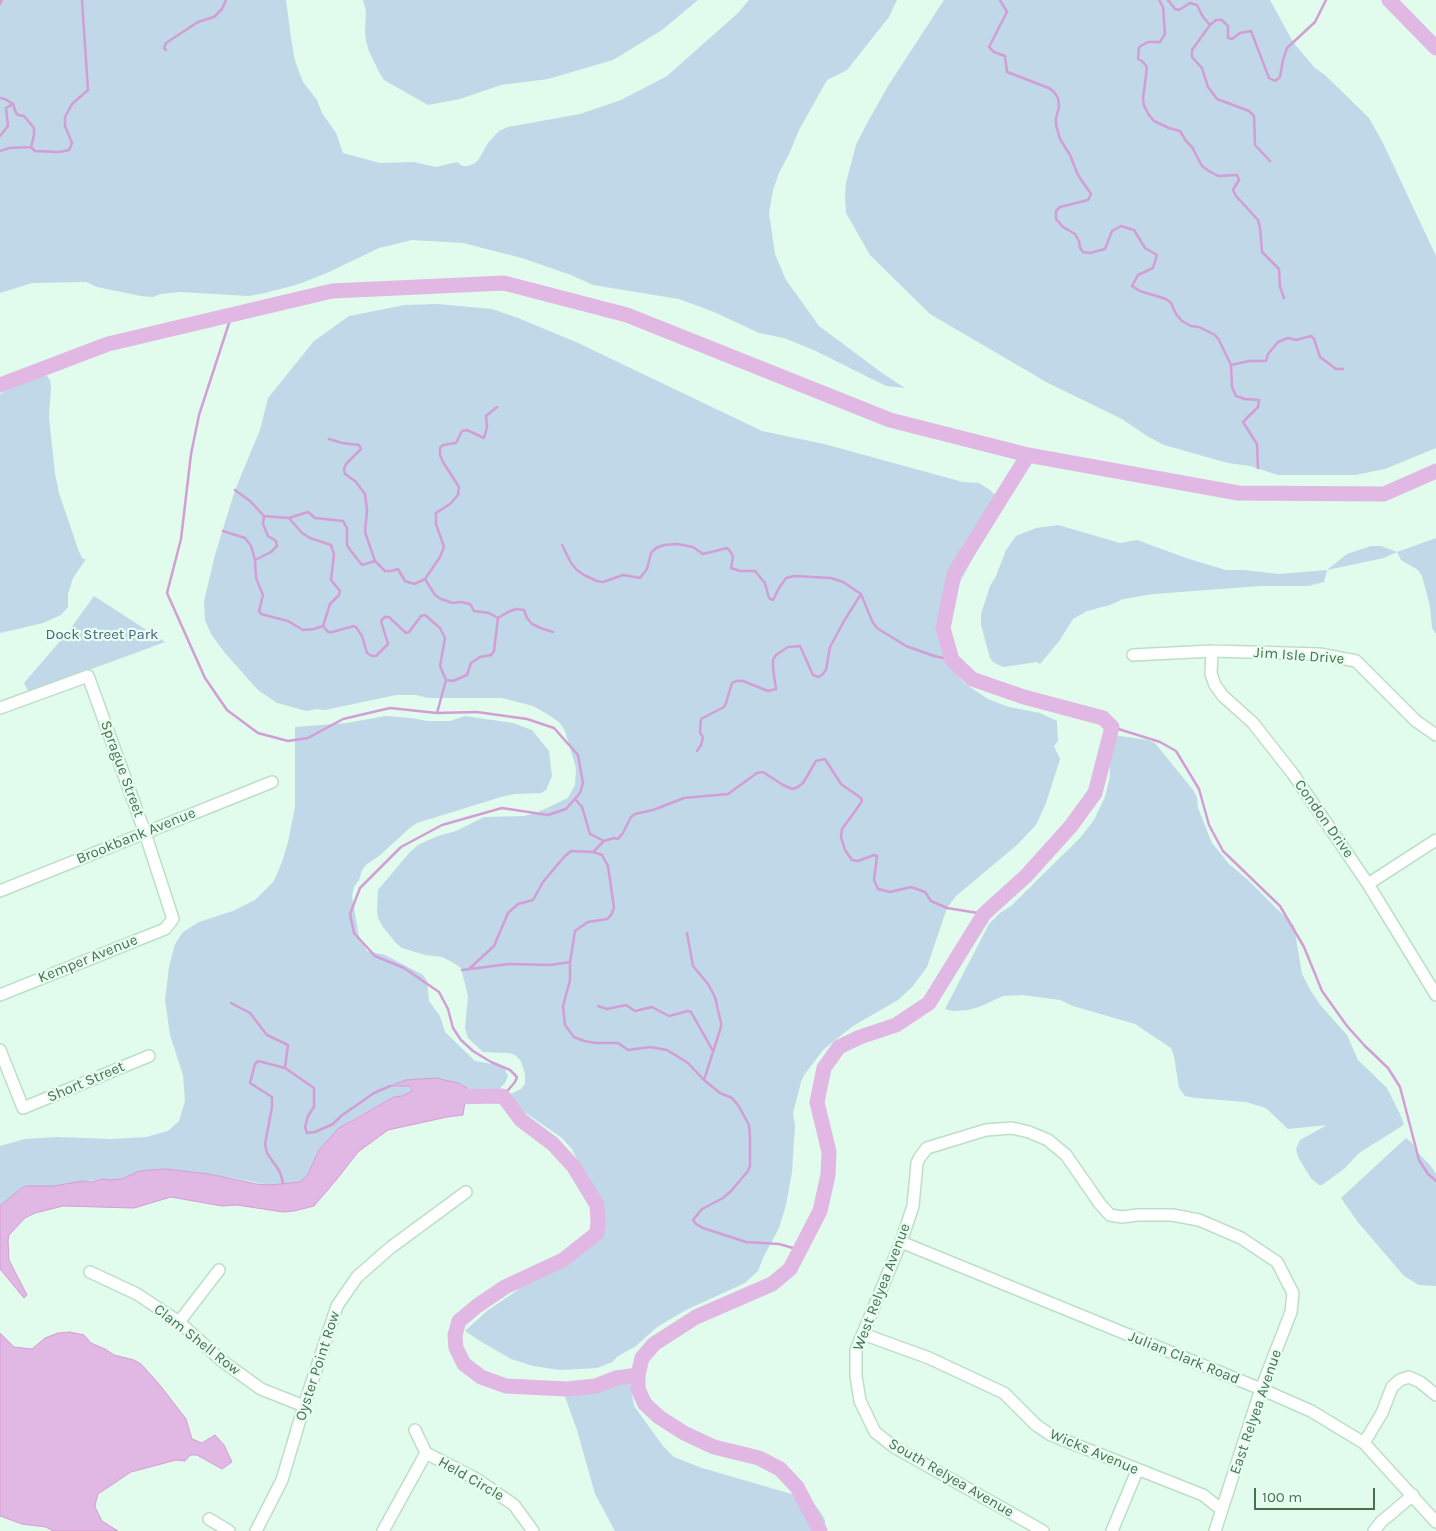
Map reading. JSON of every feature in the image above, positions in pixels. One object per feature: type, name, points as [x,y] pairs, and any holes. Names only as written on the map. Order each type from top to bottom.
[{"type":"street","name":"Jim Isle Drive","points":[[1133,655],[1212,652],[1319,654],[1341,657],[1356,661],[1416,721],[1436,735]]},
{"type":"street","name":"Condon Drive","points":[[1212,652],[1211,674],[1215,685],[1223,696],[1253,723],[1293,774],[1368,884],[1436,995]]},
{"type":"street","name":"Sprague Street","points":[[0,708],[88,676],[145,832],[174,919]]},
{"type":"street","name":"Brookbank Avenue","points":[[0,891],[272,782]]},
{"type":"street","points":[[1368,884],[1436,840]]},
{"type":"street","name":"Kemper Avenue","points":[[0,994],[164,929],[174,919]]},
{"type":"street","name":"Short Street","points":[[0,1050],[23,1108],[149,1056]]},
{"type":"street","name":"West Relyea Avenue","points":[[867,1417],[860,1401],[856,1376],[856,1350],[901,1242],[913,1206],[920,1157],[927,1148],[986,1130],[1012,1128],[1029,1132],[1048,1140],[1066,1155],[1100,1204],[1110,1214],[1122,1217],[1172,1215],[1208,1223],[1241,1238],[1277,1262],[1293,1293]]},
{"type":"street","name":"Oyster Point Row","points":[[256,1531],[282,1480],[337,1306],[357,1277],[390,1248],[466,1192]]},
{"type":"street","name":"Julian Clark Road","points":[[901,1242],[1261,1389],[1311,1412],[1364,1443],[1436,1522]]},
{"type":"street","points":[[179,1322],[219,1270]]},
{"type":"street","name":"Clam Shell Row","points":[[90,1272],[137,1294],[179,1322],[221,1360],[260,1389],[304,1406]]},
{"type":"street","name":"East Relyea Avenue","points":[[1215,1531],[1261,1389],[1291,1312],[1293,1293]]},
{"type":"street","name":"Wicks Avenue","points":[[863,1334],[929,1358],[1004,1393],[1036,1425],[1051,1435],[1137,1471],[1202,1495],[1222,1510]]},
{"type":"street","points":[[1364,1443],[1382,1413],[1392,1387],[1400,1380],[1409,1377],[1420,1382],[1436,1396]]},
{"type":"street","name":"South Relyea Avenue","points":[[867,1417],[875,1432],[894,1447],[1043,1531]]},
{"type":"street","name":"Held Circle","points":[[415,1430],[426,1453],[478,1480],[514,1505],[533,1531]]},
{"type":"street","name":"Held Circle","points":[[383,1531],[426,1453]]},
{"type":"street","points":[[1112,1531],[1137,1471]]},
{"type":"street","points":[[1374,1531],[1380,1522],[1413,1495]]},
{"type":"street","points":[[209,1519],[229,1531]]},
{"type":"green space","points":[[0,0],[286,0],[295,61],[303,82],[317,100],[322,113],[336,133],[343,153],[380,163],[414,162],[436,167],[457,162],[462,166],[475,163],[488,143],[499,131],[508,127],[580,114],[621,100],[667,76],[738,13],[749,0],[897,0],[889,17],[847,70],[827,80],[799,130],[779,173],[773,190],[769,213],[775,254],[786,280],[819,326],[905,388],[886,386],[816,351],[784,338],[759,333],[714,312],[679,299],[593,285],[571,275],[522,258],[463,243],[412,240],[379,248],[299,284],[249,296],[179,292],[153,297],[141,296],[97,287],[86,282],[32,283],[0,293]]},
{"type":"green space","points":[[363,0],[698,0],[662,30],[613,60],[548,79],[501,85],[460,99],[428,105],[384,80],[379,72],[366,41],[366,11]]},
{"type":"green space","points":[[944,0],[1270,0],[1293,42],[1314,67],[1325,75],[1369,118],[1383,143],[1436,256],[1436,448],[1385,469],[1355,475],[1278,475],[1250,466],[1228,463],[1164,445],[1122,419],[1048,383],[930,314],[870,255],[846,213],[845,195],[846,183],[856,145],[866,125],[888,86]]},
{"type":"green space","points":[[437,304],[492,309],[518,318],[576,342],[762,431],[824,444],[963,482],[979,483],[990,490],[996,496],[997,502],[992,523],[954,593],[950,607],[945,641],[948,664],[964,683],[988,699],[1009,707],[1040,713],[1057,721],[1058,741],[1054,746],[1060,759],[1046,803],[1036,825],[1017,845],[956,896],[947,908],[927,967],[913,986],[898,1000],[853,1026],[824,1049],[804,1075],[793,1113],[795,1126],[792,1172],[786,1205],[779,1228],[758,1271],[745,1283],[686,1310],[657,1327],[636,1346],[618,1356],[612,1362],[597,1368],[560,1370],[533,1366],[511,1359],[465,1331],[487,1311],[525,1285],[559,1267],[578,1253],[590,1231],[593,1209],[580,1166],[572,1149],[562,1138],[510,1102],[510,1094],[521,1089],[525,1084],[525,1074],[521,1061],[515,1055],[509,1053],[483,1052],[468,1038],[465,1028],[468,996],[461,968],[442,957],[425,955],[402,948],[383,927],[378,918],[377,910],[378,890],[418,845],[438,836],[456,831],[484,817],[524,816],[536,813],[568,798],[575,785],[576,768],[565,731],[560,723],[533,706],[502,698],[428,698],[416,695],[396,695],[325,710],[307,711],[277,703],[258,690],[225,653],[211,634],[205,620],[204,601],[215,555],[235,490],[260,430],[268,398],[314,341],[349,316],[405,305]]},
{"type":"green space","points":[[41,372],[50,380],[49,417],[59,493],[79,552],[83,559],[86,559],[73,578],[68,594],[68,607],[61,615],[43,623],[0,633],[0,394]]},
{"type":"green space","points":[[1058,525],[1120,543],[1137,540],[1226,570],[1279,574],[1327,570],[1324,582],[1308,586],[1260,586],[1154,594],[1123,599],[1110,605],[1087,611],[1073,619],[1060,640],[1040,664],[1037,662],[1003,667],[993,662],[990,658],[981,625],[981,614],[990,586],[1006,550],[1016,536],[1036,528]]},
{"type":"green space","points":[[1436,538],[1436,634],[1432,628],[1430,606],[1422,576],[1418,570],[1401,560],[1397,552]]},
{"type":"green space","points":[[1371,546],[1381,546],[1397,552],[1384,558],[1327,570],[1347,554]]},
{"type":"green space","name":"Dock Street Park","points":[[94,596],[165,642],[29,692],[24,683],[68,632]]},
{"type":"green space","points":[[386,716],[428,721],[450,721],[465,716],[513,723],[532,730],[549,751],[552,776],[546,790],[541,793],[514,794],[501,797],[417,823],[367,864],[354,887],[352,896],[359,937],[367,951],[385,955],[423,975],[427,981],[429,1001],[440,1016],[445,1032],[475,1061],[503,1066],[508,1076],[505,1083],[498,1090],[489,1093],[473,1092],[458,1083],[392,1086],[410,1086],[412,1091],[402,1096],[394,1097],[350,1121],[319,1150],[308,1174],[300,1182],[271,1185],[209,1174],[166,1169],[139,1171],[122,1179],[102,1179],[54,1186],[26,1186],[0,1206],[0,1146],[25,1139],[57,1137],[111,1139],[146,1137],[168,1131],[179,1121],[185,1101],[183,1075],[170,1035],[165,1000],[169,967],[175,944],[183,932],[199,922],[233,911],[255,900],[274,881],[288,842],[295,807],[295,727],[347,723]]},
{"type":"green space","points":[[1108,734],[1155,743],[1193,790],[1212,843],[1229,864],[1248,880],[1294,926],[1302,974],[1311,991],[1321,1006],[1347,1035],[1358,1060],[1387,1088],[1400,1114],[1404,1124],[1402,1126],[1359,1153],[1345,1168],[1322,1185],[1319,1185],[1311,1178],[1299,1159],[1296,1149],[1300,1140],[1327,1125],[1288,1129],[1266,1108],[1246,1102],[1185,1096],[1179,1088],[1171,1048],[1135,1024],[1073,1006],[1060,1000],[1023,995],[1003,996],[968,1010],[953,1011],[945,1009],[989,924],[1000,913],[1011,906],[1080,838],[1094,820],[1105,797],[1110,776]]},
{"type":"green space","points":[[1406,1138],[1413,1144],[1417,1152],[1436,1174],[1436,1286],[1419,1285],[1404,1276],[1357,1221],[1341,1198]]},
{"type":"green space","points":[[629,1377],[634,1406],[663,1446],[674,1457],[702,1468],[802,1497],[815,1505],[821,1513],[825,1520],[825,1531],[615,1531],[595,1494],[577,1430],[564,1394],[605,1388]]},
{"type":"shaded area","points":[[436,1078],[458,1083],[467,1088],[463,1115],[388,1130],[358,1152],[314,1206],[283,1212],[237,1205],[222,1206],[171,1197],[134,1208],[63,1206],[35,1213],[25,1218],[9,1235],[9,1260],[27,1295],[24,1298],[0,1269],[0,1206],[26,1186],[54,1186],[82,1181],[122,1179],[139,1171],[166,1169],[209,1174],[257,1184],[271,1185],[300,1182],[308,1174],[319,1150],[339,1128],[394,1097],[402,1096],[412,1091],[410,1086],[390,1086],[406,1080]]},
{"type":"shaded area","points":[[70,1332],[84,1335],[91,1343],[114,1355],[134,1360],[141,1364],[186,1419],[192,1439],[202,1443],[215,1435],[224,1445],[232,1462],[222,1469],[197,1455],[190,1455],[185,1461],[176,1460],[131,1472],[98,1494],[96,1501],[95,1507],[102,1521],[118,1531],[53,1531],[46,1527],[22,1524],[0,1516],[0,1333],[14,1347],[32,1349],[45,1338],[58,1333]]},
{"type":"waterway","points":[[0,4],[2,0]]},
{"type":"waterway","points":[[0,151],[9,148],[31,147],[35,151],[59,152],[69,150],[72,143],[65,126],[65,117],[72,104],[88,90],[82,0]]},
{"type":"waterway","points":[[166,50],[164,48],[166,43],[198,22],[214,17],[222,9],[226,0]]},
{"type":"waterway","points":[[1000,0],[1007,12],[989,47],[994,52],[1005,56],[1007,72],[1049,88],[1054,92],[1058,98],[1059,107],[1056,125],[1060,139],[1070,155],[1078,175],[1091,194],[1088,200],[1060,207],[1056,211],[1056,219],[1063,227],[1075,234],[1083,252],[1090,253],[1105,249],[1112,231],[1121,226],[1134,230],[1145,248],[1157,255],[1153,268],[1138,275],[1132,286],[1140,291],[1166,299],[1171,303],[1182,321],[1215,335],[1219,340],[1231,365],[1232,387],[1236,396],[1259,400],[1258,407],[1243,422],[1257,444],[1258,468]]},
{"type":"waterway","points":[[1159,0],[1163,7],[1165,34],[1160,42],[1148,42],[1139,47],[1138,59],[1147,67],[1143,99],[1144,106],[1154,121],[1180,131],[1192,147],[1202,166],[1218,176],[1237,175],[1239,180],[1233,190],[1236,196],[1258,220],[1262,252],[1279,269],[1280,287],[1284,298]]},
{"type":"waterway","points":[[1168,0],[1175,9],[1179,10],[1190,3],[1197,5],[1203,17],[1210,25]]},
{"type":"waterway","points":[[1270,161],[1255,145],[1254,116],[1249,111],[1217,99],[1208,87],[1202,68],[1192,57],[1192,50],[1210,25],[1216,20],[1222,20],[1228,26],[1228,38],[1232,39],[1240,33],[1251,31],[1269,78],[1275,81],[1280,77],[1287,48],[1315,22],[1326,0]]},
{"type":"waterway","points":[[1389,0],[1436,48]]},
{"type":"waterway","points":[[0,98],[13,104],[16,113],[24,116],[34,128],[31,147]]},
{"type":"waterway","points":[[0,136],[8,126],[6,108],[13,104]]},
{"type":"waterway","points":[[0,385],[108,344],[332,291],[504,283],[627,315],[890,420],[1028,455],[1238,493],[1384,494],[1436,471]]},
{"type":"waterway","points":[[232,314],[199,415],[191,454],[181,539],[167,593],[205,678],[227,710],[258,733],[288,741],[308,738],[343,719],[390,708],[437,713],[477,712],[527,719],[554,728],[578,755],[583,783],[580,793],[566,809],[548,815],[502,808],[442,825],[401,847],[360,888],[350,914],[354,933],[375,956],[404,968],[439,992],[448,1009],[453,1028],[461,1040],[473,1051],[491,1062],[510,1070],[517,1077],[503,1096]]},
{"type":"waterway","points":[[1231,365],[1249,361],[1266,361],[1268,354],[1278,342],[1288,338],[1296,340],[1311,336],[1314,339],[1320,357],[1336,369],[1343,369]]},
{"type":"waterway","points":[[329,439],[359,445],[361,449],[346,464],[344,469],[345,474],[355,481],[365,494],[367,510],[365,532],[375,561],[385,571],[398,569],[405,581],[414,584],[425,579],[440,557],[444,547],[436,524],[436,513],[450,504],[458,495],[459,487],[443,462],[440,448],[443,445],[456,443],[462,431],[467,430],[484,438],[487,427],[486,416],[497,407]]},
{"type":"waterway","points":[[820,1531],[797,1487],[780,1469],[759,1458],[714,1447],[684,1433],[659,1417],[645,1404],[638,1389],[638,1375],[642,1358],[654,1344],[696,1317],[772,1284],[790,1269],[820,1211],[828,1175],[829,1152],[817,1102],[824,1068],[839,1047],[860,1037],[896,1025],[929,1003],[984,914],[1026,876],[1071,826],[1095,793],[1112,727],[1103,718],[1024,697],[972,679],[952,660],[943,628],[954,574],[1028,455]]},
{"type":"waterway","points":[[235,490],[250,501],[264,516],[289,518],[308,512],[315,518],[343,521],[347,528],[347,545],[362,565],[375,561]]},
{"type":"waterway","points":[[255,560],[271,552],[277,546],[276,541],[268,536],[263,524],[264,516]]},
{"type":"waterway","points":[[289,518],[302,533],[310,538],[331,545],[334,554],[331,580],[340,591],[339,595],[330,604],[323,626]]},
{"type":"waterway","points":[[223,531],[245,538],[251,546],[255,560],[256,578],[263,595],[259,611],[261,614],[288,621],[303,630],[323,626]]},
{"type":"waterway","points":[[562,545],[571,563],[577,570],[584,575],[603,582],[623,575],[640,578],[647,569],[651,553],[656,548],[677,544],[693,547],[703,554],[727,548],[733,557],[731,568],[740,571],[755,571],[765,583],[769,598],[773,600],[786,578],[794,576],[831,578],[843,582],[861,594],[872,621],[877,628],[906,646],[952,660]]},
{"type":"waterway","points":[[425,579],[435,595],[441,599],[453,603],[470,604],[474,611],[489,613],[498,618]]},
{"type":"waterway","points":[[697,751],[703,737],[700,733],[701,719],[724,707],[732,683],[743,681],[768,691],[776,689],[773,660],[776,655],[788,647],[800,646],[813,675],[819,677],[822,675],[826,670],[830,647],[861,594]]},
{"type":"waterway","points":[[498,618],[516,609],[524,610],[532,624],[553,632]]},
{"type":"waterway","points":[[323,626],[328,632],[356,627],[362,636],[367,653],[376,656],[388,644],[381,621],[385,617],[389,617],[406,633],[409,632],[421,616],[425,615],[440,628],[445,638],[440,666],[446,680],[437,713]]},
{"type":"waterway","points":[[446,680],[453,681],[467,675],[471,663],[480,657],[491,655],[494,651],[498,618]]},
{"type":"waterway","points":[[1112,727],[1160,742],[1176,751],[1199,789],[1209,825],[1223,851],[1280,906],[1304,947],[1322,991],[1347,1026],[1388,1068],[1400,1087],[1419,1160],[1428,1174],[1436,1181]]},
{"type":"waterway","points":[[593,852],[604,841],[614,838],[618,839],[631,817],[635,814],[653,810],[684,798],[728,794],[757,773],[763,772],[792,789],[803,783],[816,761],[825,759],[841,784],[861,798],[862,801],[842,829],[841,837],[845,850],[852,860],[858,861],[874,855],[877,856],[874,880],[878,889],[890,892],[911,887],[925,892],[931,901],[947,908],[984,914]]},
{"type":"waterway","points":[[575,799],[582,807],[590,834],[604,841]]},
{"type":"waterway","points":[[469,969],[494,946],[508,913],[518,904],[533,900],[543,882],[564,857],[571,851],[593,852],[602,855],[608,866],[614,908],[607,919],[588,922],[575,931],[570,962],[570,980],[563,1006],[565,1025],[574,1037],[584,1041],[618,1043],[628,1050],[650,1047],[667,1050],[688,1063],[720,1093],[732,1098],[749,1125],[750,1166],[731,1191],[723,1198],[702,1209],[693,1220],[703,1228],[746,1242],[779,1244],[800,1250]]},
{"type":"waterway","points":[[687,933],[693,966],[708,984],[715,997],[721,1023],[704,1080]]},
{"type":"waterway","points":[[462,970],[509,964],[550,965],[570,962]]},
{"type":"waterway","points":[[231,1003],[250,1013],[267,1035],[288,1045],[285,1068]]},
{"type":"waterway","points":[[598,1006],[607,1009],[626,1005],[635,1011],[652,1007],[669,1016],[688,1011],[691,1012],[713,1051]]},
{"type":"waterway","points":[[283,1183],[280,1172],[267,1153],[265,1144],[272,1097],[250,1083],[255,1064],[258,1061],[285,1068],[314,1088],[314,1107],[308,1116],[305,1127],[307,1133],[315,1132],[333,1124],[341,1116],[374,1093],[390,1086]]},
{"type":"waterway","points":[[447,1097],[503,1096],[521,1120],[553,1144],[574,1167],[597,1205],[597,1233],[563,1260],[505,1287],[459,1321],[455,1335],[456,1348],[464,1364],[481,1377],[506,1386],[567,1389],[596,1386],[616,1378],[638,1375]]}]
